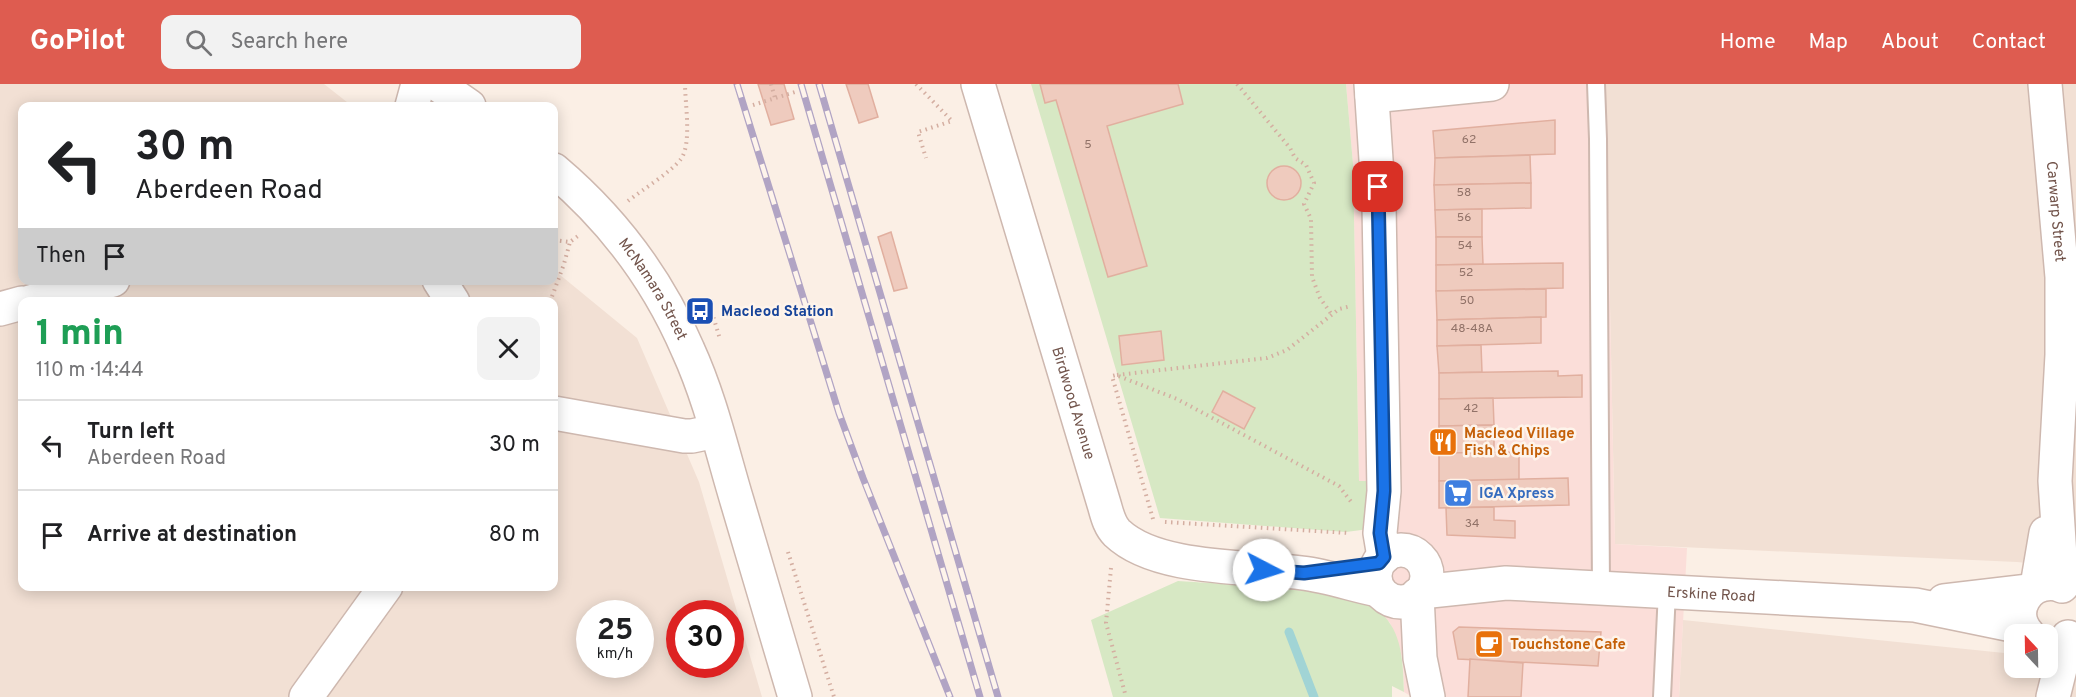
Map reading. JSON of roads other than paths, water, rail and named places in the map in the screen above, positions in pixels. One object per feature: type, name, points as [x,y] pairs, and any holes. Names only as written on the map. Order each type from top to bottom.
[{"type":"street","points":[[413,102],[418,84]]},
{"type":"street","points":[[437,84],[463,102]]},
{"type":"street","name":"Birdwood Avenue","points":[[978,84],[1104,504],[1110,523],[1116,532],[1130,543],[1162,556],[1203,564],[1304,573],[1394,567]]},
{"type":"street","points":[[1428,697],[1420,658],[1394,567],[1384,491],[1378,161],[1372,90],[1492,84]]},
{"type":"street","name":"Carwarp Street","points":[[2045,84],[2062,277],[2062,355],[2055,481],[2057,614],[2053,697]]},
{"type":"street","name":"McNamara Street","points":[[558,174],[592,205],[637,258],[670,312],[689,350],[716,431],[795,697]]},
{"type":"street","points":[[49,297],[94,285]]},
{"type":"street","points":[[0,309],[18,304]]},
{"type":"street","points":[[558,414],[684,436],[716,431]]},
{"type":"street","name":"Erskine Road","points":[[1394,567],[1506,583],[2057,614]]},
{"type":"street","points":[[306,697],[382,591]]},
{"type":"street","points":[[2036,678],[2038,697]]},
{"type":"lane","points":[[1596,84],[1601,588]]},
{"type":"lane","points":[[1662,697],[1667,591]]},
{"type":"waterway","points":[[1289,632],[1314,697]]},
{"type":"railway","points":[[737,84],[839,413],[950,697]]},
{"type":"railway","points":[[801,84],[980,697]]},
{"type":"railway","points":[[819,84],[998,697]]},
{"type":"place","name":"Macleod Station","points":[[700,311]]},
{"type":"place","name":"Macleod Village Fish & Chips","points":[[1443,442]]},
{"type":"place","name":"IGA Xpress","points":[[1458,493]]},
{"type":"place","name":"Touchstone Cafe","points":[[1489,644]]}]
